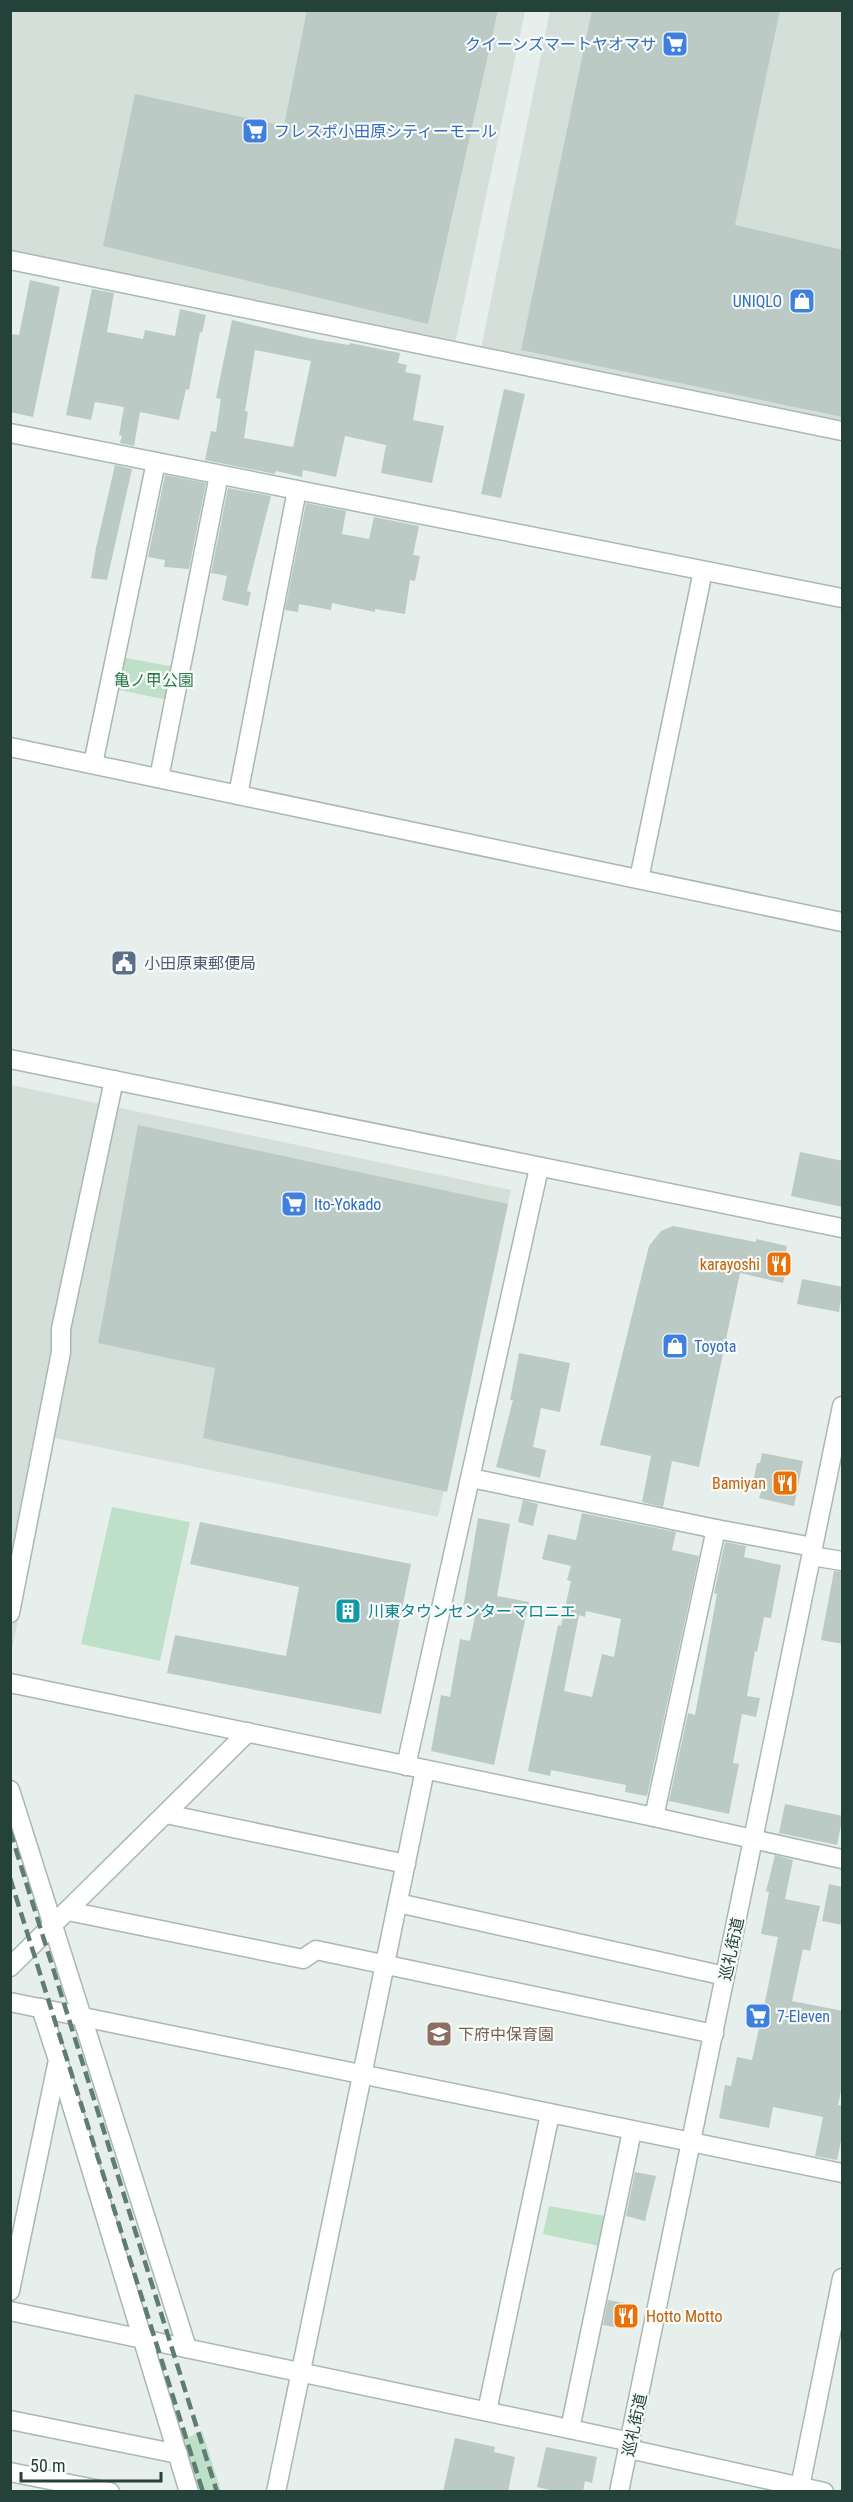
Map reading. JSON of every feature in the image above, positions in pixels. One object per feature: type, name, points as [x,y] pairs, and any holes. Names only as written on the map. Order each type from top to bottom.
[{"type":"street","points":[[10,260],[843,431]]},
{"type":"street","points":[[10,433],[843,598]]},
{"type":"street","points":[[93,764],[156,462]]},
{"type":"street","points":[[159,778],[219,475]]},
{"type":"street","points":[[238,795],[297,490]]},
{"type":"street","points":[[639,879],[703,571]]},
{"type":"street","points":[[10,747],[843,922]]},
{"type":"street","points":[[10,1059],[843,1228]]},
{"type":"street","points":[[10,1612],[61,1352],[61,1329],[114,1080]]},
{"type":"street","points":[[406,1766],[539,1168]]},
{"type":"street","name":"巡礼街道","points":[[619,2492],[693,2144],[725,1976],[843,1406]]},
{"type":"street","points":[[471,1478],[716,1529],[812,1551],[843,1561]]},
{"type":"street","points":[[654,1817],[716,1529]]},
{"type":"street","points":[[10,1683],[654,1817],[843,1859]]},
{"type":"street","points":[[10,1967],[248,1732]]},
{"type":"street","points":[[276,2492],[425,1770]]},
{"type":"street","points":[[10,1790],[187,2348]]},
{"type":"street","points":[[166,1814],[406,1864]]},
{"type":"street","points":[[398,1903],[725,1976]]},
{"type":"street","points":[[68,1911],[303,1959],[316,1950],[714,2034]]},
{"type":"street","points":[[10,2002],[843,2173]]},
{"type":"street","points":[[42,2008],[189,2492]]},
{"type":"street","points":[[10,2291],[58,2060]]},
{"type":"street","points":[[487,2411],[550,2114]]},
{"type":"street","points":[[570,2429],[632,2131]]},
{"type":"street","points":[[800,2487],[843,2278]]},
{"type":"street","points":[[10,2311],[570,2429],[824,2492]]},
{"type":"street","points":[[10,2420],[178,2454]]},
{"type":"street","points":[[10,2472],[110,2492]]},
{"type":"shaded area","name":"フレスポ小田原シティーモール","points":[[11,11],[525,11],[455,344],[11,252]]},
{"type":"shaded area","name":"フレスポ小田原シティーモール","points":[[550,11],[842,11],[842,423],[481,349]]},
{"type":"shaded area","points":[[11,1085],[511,1190],[438,1517],[55,1438],[11,1654]]},
{"type":"green space","name":"亀ノ甲公園","points":[[121,657],[175,667],[168,700],[114,689]]},
{"type":"green space","points":[[112,1507],[190,1522],[160,1661],[81,1644]]},
{"type":"green space","points":[[549,2206],[611,2217],[604,2247],[543,2234]]},
{"type":"green space","points":[[202,2431],[221,2491],[194,2491],[179,2442]]},
{"type":"building","points":[[307,10],[498,10],[428,324],[103,246],[135,94],[284,126]]},
{"type":"building","name":"フレスポ小田原シティーモール","points":[[592,10],[780,10],[735,225],[843,250],[843,417],[521,350]]},
{"type":"building","points":[[30,280],[60,287],[33,417],[10,412],[10,334],[19,335]]},
{"type":"building","points":[[92,289],[114,293],[107,332],[143,339],[145,330],[175,336],[180,309],[206,315],[202,333],[200,332],[189,390],[186,389],[179,420],[140,412],[134,446],[120,443],[122,436],[119,435],[124,407],[95,402],[91,420],[66,415]]},
{"type":"building","points":[[232,320],[308,338],[349,345],[350,343],[400,353],[398,363],[407,365],[405,372],[421,375],[413,420],[444,426],[432,483],[381,473],[386,445],[345,436],[336,477],[303,470],[302,477],[276,471],[275,474],[205,460],[211,431],[216,432],[221,399],[216,398]],"holes":[[[255,350],[311,361],[293,447],[244,438],[248,412],[245,411]]]},
{"type":"building","points":[[504,389],[525,394],[501,498],[481,494]]},
{"type":"building","points":[[115,465],[132,469],[107,580],[91,578],[96,548]]},
{"type":"building","points":[[165,475],[206,483],[189,569],[164,567],[165,560],[148,557]]},
{"type":"building","points":[[228,488],[271,496],[247,591],[251,592],[248,606],[222,600],[227,576],[211,573]]},
{"type":"building","points":[[306,503],[346,511],[342,534],[369,539],[374,517],[419,526],[413,555],[420,556],[415,581],[410,580],[405,614],[375,609],[375,612],[332,603],[331,610],[299,604],[298,612],[285,610]]},
{"type":"building","points":[[138,1125],[508,1204],[447,1492],[203,1438],[215,1368],[98,1343]]},
{"type":"building","points":[[800,1152],[843,1161],[843,1207],[791,1196]]},
{"type":"building","name":"Toyota","points":[[673,1226],[787,1246],[783,1264],[787,1265],[783,1283],[740,1273],[699,1467],[672,1461],[663,1507],[642,1502],[651,1456],[600,1445],[649,1246],[661,1231]]},
{"type":"building","points":[[802,1279],[843,1287],[839,1312],[797,1304]]},
{"type":"building","points":[[519,1353],[570,1363],[560,1412],[541,1408],[533,1447],[546,1450],[540,1478],[496,1467],[513,1400],[510,1400]]},
{"type":"building","points":[[762,1453],[803,1461],[794,1506],[759,1498],[762,1489],[752,1487],[757,1463],[760,1463]]},
{"type":"building","points":[[523,1500],[538,1504],[533,1526],[518,1522]]},
{"type":"building","points":[[582,1513],[676,1532],[672,1550],[699,1556],[647,1796],[625,1792],[626,1785],[551,1770],[550,1776],[528,1771],[558,1625],[561,1626],[571,1581],[567,1580],[571,1566],[542,1559],[548,1534],[576,1540]],"holes":[[[586,1611],[621,1619],[614,1657],[602,1654],[592,1697],[564,1691],[579,1615],[585,1617]]]},
{"type":"building","points":[[478,1518],[510,1524],[497,1596],[529,1602],[494,1765],[431,1751],[441,1695],[450,1697],[460,1639],[470,1641],[476,1611],[463,1608]]},
{"type":"building","name":"川東タウンセンターマロニエ","points":[[200,1522],[411,1564],[381,1714],[167,1673],[175,1635],[286,1656],[299,1587],[190,1564]]},
{"type":"building","points":[[725,1542],[746,1546],[744,1557],[781,1565],[771,1618],[764,1617],[757,1652],[755,1651],[747,1696],[760,1698],[756,1717],[742,1714],[733,1763],[739,1764],[729,1814],[669,1801],[688,1713],[695,1715],[717,1594],[714,1593]]},
{"type":"building","points":[[834,1571],[843,1572],[843,1644],[821,1640]]},
{"type":"building","points":[[785,1804],[843,1816],[837,1845],[779,1833]]},
{"type":"building","points":[[775,1855],[793,1860],[785,1899],[820,1906],[810,1951],[803,1949],[792,2001],[843,2011],[843,2082],[838,2105],[843,2106],[843,2131],[837,2160],[815,2156],[823,2117],[773,2107],[769,2128],[719,2118],[725,2085],[731,2086],[737,2057],[752,2060],[766,1997],[778,1937],[761,1934],[769,1892],[766,1891]]},
{"type":"building","points":[[829,1884],[843,1887],[843,1925],[822,1921]]},
{"type":"building","points":[[635,2172],[656,2176],[645,2221],[626,2216]]},
{"type":"building","points":[[608,2300],[630,2304],[625,2329],[603,2325]]},
{"type":"building","points":[[455,2438],[495,2447],[494,2452],[515,2457],[508,2492],[443,2492]]},
{"type":"building","points":[[546,2447],[597,2457],[592,2483],[585,2481],[583,2492],[558,2492],[537,2487]]},
{"type":"railway","points":[[10,1831],[217,2492]]},
{"type":"railway","points":[[10,1878],[203,2492]]},
{"type":"place","name":"クイーンズマートヤオマサ","points":[[675,44]]},
{"type":"place","name":"フレスポ小田原シティーモール","points":[[255,131]]},
{"type":"place","name":"UNIQLO","points":[[802,301]]},
{"type":"place","name":"小田原東郵便局","points":[[124,963]]},
{"type":"place","name":"Ito-Yokado","points":[[294,1204]]},
{"type":"place","name":"karayoshi","points":[[779,1264]]},
{"type":"place","name":"Toyota","points":[[675,1346]]},
{"type":"place","name":"Bamiyan","points":[[785,1483]]},
{"type":"place","name":"川東タウンセンターマロニエ","points":[[348,1611]]},
{"type":"place","name":"7-Eleven","points":[[758,2016]]},
{"type":"place","name":"下府中保育園","points":[[439,2034]]},
{"type":"place","name":"Hotto Motto","points":[[626,2316]]}]
